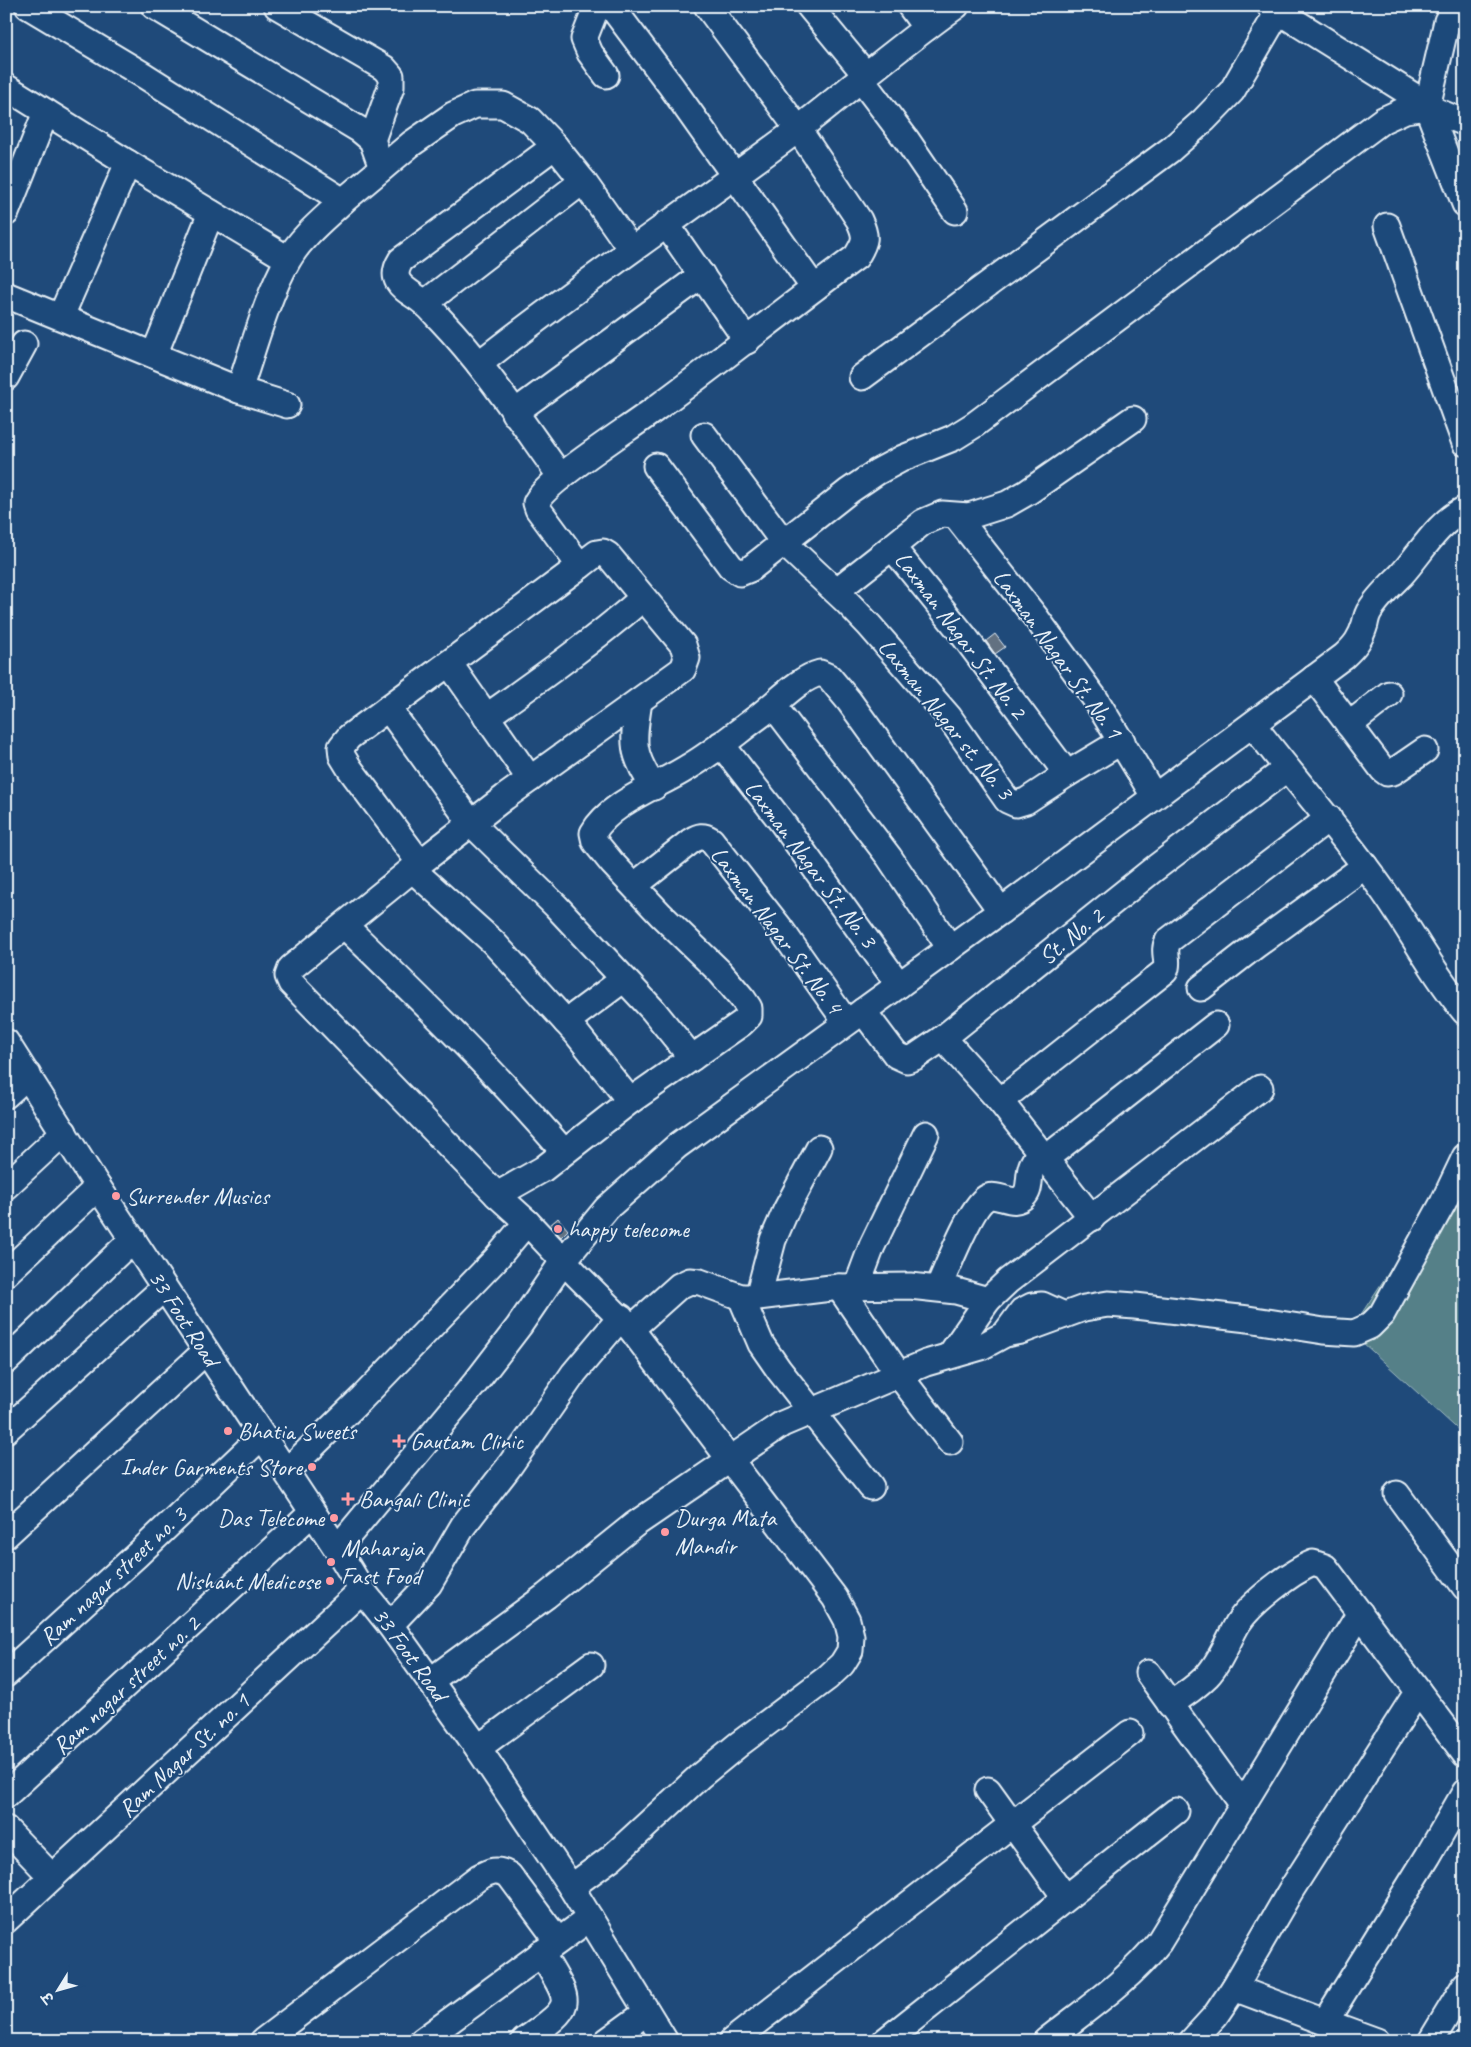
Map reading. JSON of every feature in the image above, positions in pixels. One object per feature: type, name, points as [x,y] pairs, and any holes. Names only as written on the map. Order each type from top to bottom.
[{"type":"street","points":[[28,6],[145,76],[343,201]]},
{"type":"street","points":[[154,6],[360,130],[372,140],[382,168]]},
{"type":"street","points":[[278,6],[384,68],[391,76],[391,87],[372,140]]},
{"type":"street","points":[[597,6],[584,40],[590,53],[606,75]]},
{"type":"street","points":[[612,6],[814,288]]},
{"type":"street","points":[[580,566],[538,509],[536,503],[539,496],[561,477],[856,257],[864,244],[865,232],[859,220],[798,128],[707,6]]},
{"type":"street","points":[[809,6],[862,76],[955,211]]},
{"type":"street","points":[[910,6],[926,28]]},
{"type":"street","points":[[479,364],[544,313],[798,128],[862,76],[956,6]]},
{"type":"street","points":[[1457,6],[1447,21],[1427,106],[1465,204]]},
{"type":"street","points":[[862,376],[1170,150],[1204,120],[1232,91],[1274,9],[1427,106],[1465,123]]},
{"type":"street","points":[[6,87],[288,259]]},
{"type":"street","points":[[239,390],[276,285],[288,259],[343,201],[382,168],[411,144],[453,115],[474,105],[503,105],[530,120],[555,146],[583,181],[631,249]]},
{"type":"street","points":[[656,466],[731,567],[740,573],[750,569],[849,491],[877,472],[903,458],[952,438],[974,426],[1383,120],[1405,110],[1427,106]]},
{"type":"street","points":[[6,213],[46,112]]},
{"type":"street","points":[[555,146],[401,260],[396,268],[396,278],[402,287],[425,303],[479,364],[561,477]]},
{"type":"street","points":[[61,316],[128,163]]},
{"type":"street","points":[[425,303],[583,181]]},
{"type":"street","points":[[154,355],[211,213]]},
{"type":"street","points":[[666,224],[747,340]]},
{"type":"street","points":[[1387,226],[1465,442]]},
{"type":"street","points":[[514,413],[702,276]]},
{"type":"street","points":[[6,295],[239,390],[287,405]]},
{"type":"street","points":[[6,377],[24,344]]},
{"type":"street","name":"Laxman Nagar St. No. 2","points":[[1067,774],[964,636],[892,547],[923,522],[942,514],[969,516],[1007,504],[1028,492],[1133,419]]},
{"type":"street","name":"Laxman Nagar st. No. 3","points":[[704,435],[784,543],[836,591],[869,625],[949,718],[1007,800],[1016,804],[1026,801],[1067,774]]},
{"type":"street","points":[[337,1549],[476,1382],[519,1326],[564,1260],[607,1208],[678,1146],[1253,725],[1355,646],[1361,636],[1369,611],[1436,531],[1451,516],[1465,509]]},
{"type":"street","name":"Laxman Nagar St. No. 1","points":[[956,516],[1037,619],[1096,700],[1154,796]]},
{"type":"street","points":[[836,591],[892,547]]},
{"type":"street","points":[[571,1886],[611,1858],[700,1776],[827,1678],[842,1664],[850,1651],[852,1636],[848,1620],[835,1598],[626,1323],[527,1222],[497,1195],[291,984],[288,976],[291,968],[345,926],[416,866],[471,823],[683,669],[687,658],[683,645],[608,555],[603,552],[598,553],[580,566],[388,708],[348,738],[341,747],[342,756],[416,866],[493,942],[566,1022],[630,1101]]},
{"type":"street","points":[[486,717],[559,666],[643,598]]},
{"type":"street","points":[[449,663],[530,779]]},
{"type":"street","points":[[497,1195],[543,1168],[630,1101],[742,1023],[749,1016],[750,1008],[720,972],[661,915],[595,842],[593,833],[608,815],[690,766],[773,706],[810,676],[820,673],[829,677],[849,701],[1001,911]]},
{"type":"street","points":[[1314,678],[1382,770],[1387,773],[1393,772],[1425,750]]},
{"type":"street","points":[[1349,725],[1388,694]]},
{"type":"street","points":[[639,701],[635,730],[635,752],[642,770],[654,787]]},
{"type":"street","points":[[773,706],[889,857],[950,948]]},
{"type":"street","points":[[388,708],[471,823],[556,906],[624,979],[692,1058]]},
{"type":"street","points":[[1253,725],[1286,768],[1329,818],[1365,866],[1447,990],[1465,1012]]},
{"type":"street","points":[[1067,774],[1122,741]]},
{"type":"street","name":"Laxman Nagar St. No. 3","points":[[721,744],[781,822],[900,985]]},
{"type":"street","name":"St. No. 2","points":[[854,1017],[901,1059],[907,1060],[915,1057],[943,1038],[1140,880],[1286,768]]},
{"type":"street","points":[[1000,1101],[1165,972],[1168,967],[1165,947],[1168,942],[1329,818]]},
{"type":"street","name":"Laxman Nagar St. No. 4","points":[[635,886],[691,841],[699,836],[706,836],[854,1017]]},
{"type":"street","points":[[1201,988],[1365,866]]},
{"type":"street","points":[[345,926],[469,1047],[529,1111],[564,1152]]},
{"type":"street","points":[[566,1022],[624,979]]},
{"type":"street","points":[[938,1288],[971,1216],[979,1204],[986,1198],[993,1196],[1010,1201],[1018,1200],[1025,1195],[1032,1164],[1216,1026]]},
{"type":"street","points":[[943,1038],[1000,1101],[1092,1218]]},
{"type":"street","name":"33 Foot Road","points":[[6,1042],[98,1187],[337,1549],[362,1590],[390,1625],[478,1748],[571,1886],[665,2041]]},
{"type":"street","points":[[6,1095],[28,1075]]},
{"type":"street","points":[[950,1355],[988,1300],[1008,1281],[1260,1088]]},
{"type":"street","points":[[6,1186],[64,1132]]},
{"type":"street","points":[[848,1286],[872,1246],[926,1134]]},
{"type":"street","points":[[819,1148],[786,1210],[750,1297],[761,1344],[811,1412],[871,1487]]},
{"type":"street","points":[[430,1681],[546,1596],[634,1525],[782,1424],[926,1363],[981,1347],[1005,1334],[1021,1331],[1084,1308],[1108,1304],[1248,1319],[1354,1334],[1370,1326],[1382,1314],[1443,1203],[1465,1157]]},
{"type":"street","points":[[6,1273],[98,1187]]},
{"type":"street","points":[[286,1472],[362,1398],[496,1259],[527,1222]]},
{"type":"street","points":[[6,1361],[133,1239]]},
{"type":"street","points":[[1008,1281],[1022,1311]]},
{"type":"street","points":[[390,1625],[429,1584],[463,1526],[503,1475],[574,1373],[626,1323],[679,1286],[690,1282],[700,1282],[750,1297],[848,1286],[910,1286],[956,1291],[988,1300]]},
{"type":"street","points":[[848,1286],[899,1375],[950,1442]]},
{"type":"street","points":[[6,1430],[164,1288]]},
{"type":"street","points":[[1005,1334],[1022,1311],[1032,1306],[1042,1305],[1064,1315]]},
{"type":"street","points":[[6,1535],[206,1351]]},
{"type":"street","name":"Ram nagar street no. 3","points":[[6,1674],[137,1556],[262,1436]]},
{"type":"street","points":[[1397,1494],[1465,1587]]},
{"type":"street","name":"Ram nagar street no. 2","points":[[6,1795],[312,1513]]},
{"type":"street","points":[[1170,1704],[1195,1687],[1208,1675],[1239,1622],[1251,1606],[1308,1565],[1319,1564],[1325,1567],[1465,1754]]},
{"type":"street","name":"Ram Nagar St. no. 1","points":[[6,1920],[362,1590]]},
{"type":"street","points":[[1046,2041],[1123,1980],[1144,1961],[1159,1942],[1360,1613]]},
{"type":"street","points":[[478,1748],[591,1665]]},
{"type":"street","points":[[1148,1673],[1243,1805]]},
{"type":"street","points":[[1192,2041],[1215,2016],[1234,1988],[1291,1890],[1418,1690]]},
{"type":"street","points":[[732,2041],[1130,1733]]},
{"type":"street","points":[[988,1790],[1065,1897]]},
{"type":"street","points":[[1325,2022],[1428,1856],[1465,1792]]},
{"type":"street","points":[[885,2041],[1176,1811]]},
{"type":"street","points":[[6,1829],[52,1877]]},
{"type":"street","points":[[263,2041],[478,1877],[490,1871],[500,1870],[509,1875],[550,1947],[566,2002],[562,2011],[524,2041]]},
{"type":"street","points":[[422,2041],[590,1918]]},
{"type":"street","points":[[1430,2041],[1465,1984]]},
{"type":"street","points":[[1234,1988],[1377,2041]]},
{"type":"street","points":[[607,2041],[647,2012]]},
{"type":"green space","points":[[1463,1160],[1465,1161],[1465,1436],[1350,1331]]},
{"type":"building","points":[[995,634],[1005,647],[995,654],[986,641]]},
{"type":"building","name":"happy telecome","points":[[558,1218],[568,1230],[561,1237],[550,1225]]},
{"type":"place","name":"Surrender Musics","points":[[116,1196]]},
{"type":"place","name":"happy telecome","points":[[558,1229]]},
{"type":"place","name":"Bhatia Sweets","points":[[228,1431]]},
{"type":"place","name":"Gautam Clinic","points":[[399,1441]]},
{"type":"place","name":"Inder Garments Store","points":[[312,1467]]},
{"type":"place","name":"Bangali Clinic","points":[[348,1499]]},
{"type":"place","name":"Das Telecome","points":[[334,1518]]},
{"type":"place","name":"Durga Mata Mandir","points":[[665,1532]]},
{"type":"place","name":"Maharaja Fast Food","points":[[331,1562]]},
{"type":"place","name":"Nishant Medicose","points":[[330,1581]]}]
